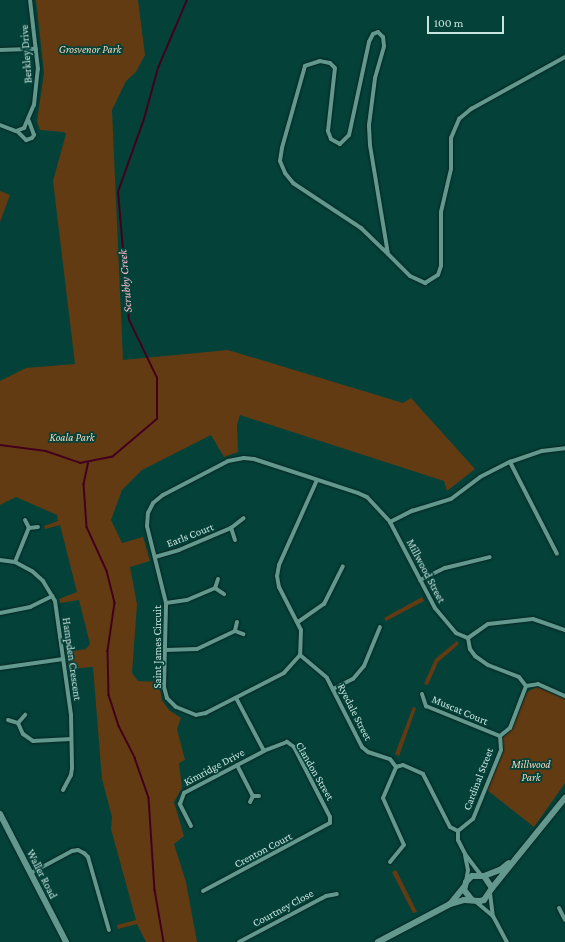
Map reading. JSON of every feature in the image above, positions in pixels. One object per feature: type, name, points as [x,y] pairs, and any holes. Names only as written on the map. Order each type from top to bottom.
[{"type":"street","name":"Berkley Drive","points":[[16,131],[24,128],[28,121],[37,86],[36,49],[30,0]]},
{"type":"street","points":[[388,254],[370,145],[369,125],[375,78],[384,46],[383,37],[378,32],[373,34],[369,42],[349,135],[345,141],[340,144],[334,142],[328,132],[335,68],[330,63],[310,63],[305,66],[300,75],[280,161],[293,183],[361,228],[388,254],[419,281],[426,282],[438,275],[441,266],[441,212],[451,169],[453,129],[459,119],[471,109],[565,57]]},
{"type":"street","points":[[0,50],[36,49]]},
{"type":"street","points":[[0,124],[16,131],[26,140],[32,138],[34,135],[28,121]]},
{"type":"street","points":[[390,522],[412,511],[451,499],[480,477],[510,462],[536,452],[565,448]]},
{"type":"street","name":"Saint James Circuit","points":[[300,655],[284,673],[206,713],[196,715],[176,707],[167,698],[164,688],[166,603],[147,526],[148,513],[153,503],[163,496],[228,461],[236,458],[254,459],[367,497],[390,522]]},
{"type":"street","points":[[510,462],[557,554]]},
{"type":"street","points":[[300,655],[302,637],[298,622],[279,587],[277,576],[279,565],[317,480]]},
{"type":"street","name":"Earls Court","points":[[155,557],[179,550],[231,528],[244,518]]},
{"type":"street","points":[[24,520],[29,528]]},
{"type":"street","name":"Millwood Street","points":[[390,522],[435,608],[456,633],[468,638]]},
{"type":"street","points":[[29,528],[38,527]]},
{"type":"street","points":[[15,562],[29,528]]},
{"type":"street","name":"Earls Court","points":[[231,528],[235,540]]},
{"type":"street","points":[[420,580],[445,568],[490,557]]},
{"type":"street","name":"Hampden Crescent","points":[[0,560],[15,562],[37,575],[53,596],[63,659],[71,739],[71,775],[62,790]]},
{"type":"street","points":[[298,622],[324,604],[343,566]]},
{"type":"street","points":[[166,603],[187,600],[215,588],[218,579]]},
{"type":"street","points":[[215,588],[224,594]]},
{"type":"street","points":[[0,613],[30,607],[53,596]]},
{"type":"street","points":[[565,630],[533,619],[488,624],[468,638],[470,649],[475,656],[488,665],[519,677],[526,686],[538,684],[565,696]]},
{"type":"street","points":[[235,631],[237,622]]},
{"type":"street","points":[[333,689],[353,679],[364,666],[380,627]]},
{"type":"street","points":[[165,650],[197,649],[235,631],[244,634]]},
{"type":"street","name":"Ryedale Street","points":[[300,655],[319,669],[333,689],[362,747],[368,752],[390,759],[396,766],[403,765],[423,774],[450,827],[458,831],[458,840],[465,854],[483,875]]},
{"type":"street","points":[[0,668],[63,659]]},
{"type":"street","name":"Cardinal Street","points":[[458,831],[472,820],[501,750],[500,736],[510,728],[526,686]]},
{"type":"street","name":"Muscat Court","points":[[422,694],[426,706],[500,736]]},
{"type":"street","points":[[236,698],[264,751]]},
{"type":"street","points":[[18,723],[25,715]]},
{"type":"street","points":[[8,720],[18,723],[23,734],[33,741],[71,739]]},
{"type":"street","name":"Clandon Street","points":[[264,751],[288,742],[294,747],[330,817],[330,823]]},
{"type":"street","name":"Kimridge Drive","points":[[191,826],[180,804],[184,793],[264,751]]},
{"type":"street","points":[[237,765],[253,796]]},
{"type":"street","points":[[390,862],[404,845],[383,798],[396,766]]},
{"type":"street","points":[[253,796],[259,796]]},
{"type":"street","points":[[250,802],[253,796]]},
{"type":"street","points":[[378,942],[450,904],[484,900],[565,798]]},
{"type":"street","name":"Waller Road","points":[[0,814],[66,942]]},
{"type":"street","name":"Crenton Court","points":[[203,891],[330,823]]},
{"type":"street","points":[[30,873],[72,851],[78,850],[84,853],[88,857],[109,930]]},
{"type":"street","name":"Ryedale Street","points":[[465,854],[468,870],[465,884]]},
{"type":"street","points":[[450,904],[472,876],[483,875],[500,870],[520,855]]},
{"type":"street","points":[[483,875],[491,890],[493,916]]},
{"type":"street","points":[[465,884],[466,895],[493,916],[507,942]]},
{"type":"street","name":"Courtney Close","points":[[239,942],[326,896],[337,894]]},
{"type":"street","points":[[559,908],[565,920]]},
{"type":"green space","name":"Koala Park","points":[[36,0],[138,0],[145,55],[136,72],[126,81],[112,110],[123,360],[228,350],[403,403],[411,398],[475,469],[447,491],[444,481],[240,415],[237,425],[238,452],[224,457],[211,435],[142,470],[122,490],[111,520],[122,543],[143,537],[150,561],[130,567],[137,604],[132,673],[138,681],[159,682],[162,700],[169,710],[181,718],[177,729],[185,760],[179,763],[182,788],[174,802],[184,836],[174,844],[186,882],[197,942],[146,942],[137,924],[118,929],[117,925],[136,920],[111,829],[112,817],[102,779],[93,667],[69,669],[67,652],[86,649],[90,644],[79,600],[60,603],[59,599],[77,592],[60,525],[45,529],[44,526],[58,521],[57,515],[16,497],[0,505],[0,381],[26,368],[75,364],[53,181],[66,134],[64,132],[40,130],[37,121],[44,73]]},
{"type":"green space","points":[[0,191],[10,195],[0,222]]},
{"type":"green space","points":[[422,597],[424,601],[386,621],[384,618]]},
{"type":"green space","points":[[457,641],[459,644],[438,662],[428,685],[424,684],[435,659]]},
{"type":"green space","name":"Millwood Park","points":[[537,687],[565,699],[565,783],[534,827],[487,790],[504,750],[502,738],[512,729],[527,692]]},
{"type":"green space","points":[[413,707],[416,708],[399,756],[395,754]]},
{"type":"green space","points":[[396,870],[417,912],[413,913],[392,872]]},
{"type":"waterway","name":"Scrubby Creek","points":[[0,445],[46,451],[80,463],[112,457],[157,419],[157,378],[129,320],[118,192],[144,119],[158,68],[187,0]]},
{"type":"waterway","points":[[89,461],[84,484],[87,527],[107,571],[115,603],[108,651],[109,695],[119,726],[135,758],[149,798],[155,890],[164,942]]},
{"type":"park label","name":"Grosvenor Park","points":[[90,49]]}]
